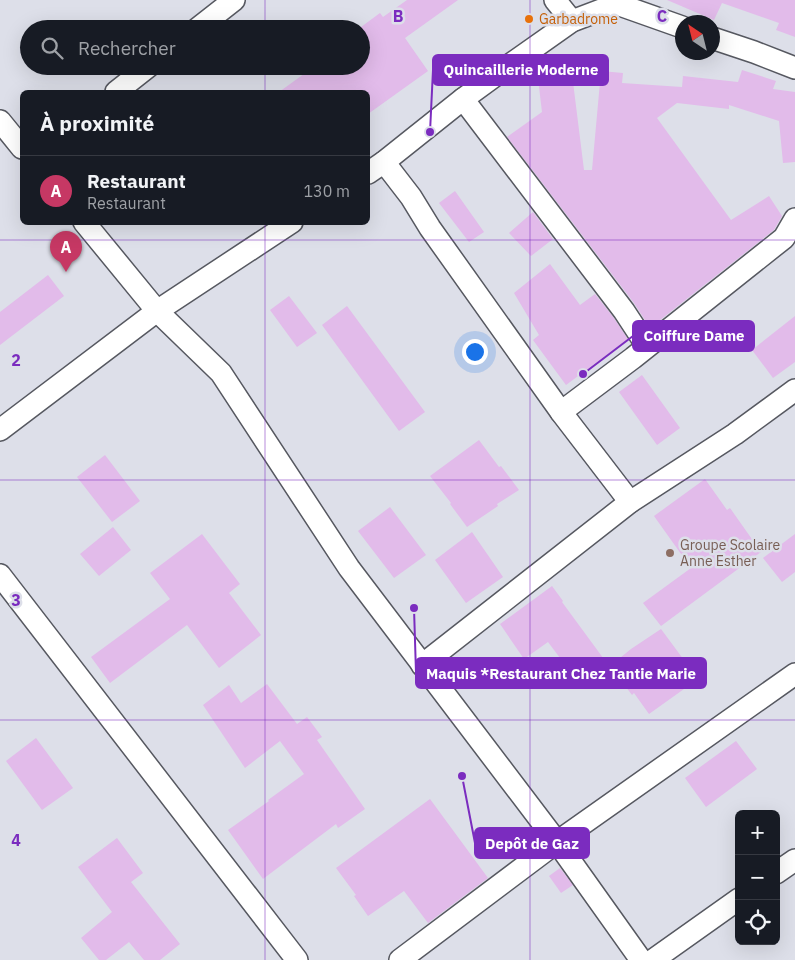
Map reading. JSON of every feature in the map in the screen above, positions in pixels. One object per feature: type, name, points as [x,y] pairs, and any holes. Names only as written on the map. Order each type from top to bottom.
[{"type":"street","points":[[208,20],[234,0]]},
{"type":"street","points":[[555,0],[572,21]]},
{"type":"street","points":[[630,502],[561,412],[430,228],[411,197],[376,167],[463,99],[572,21],[616,2],[675,24]]},
{"type":"street","points":[[720,41],[795,68]]},
{"type":"street","points":[[119,90],[138,75]]},
{"type":"street","points":[[463,99],[624,311],[647,346]]},
{"type":"street","points":[[0,121],[20,146]]},
{"type":"street","points":[[561,412],[784,238],[795,219]]},
{"type":"street","points":[[86,225],[157,311],[221,373],[349,568],[557,842],[641,960]]},
{"type":"street","points":[[0,430],[157,311],[287,225]]},
{"type":"street","points":[[422,665],[630,502],[735,434],[795,390]]},
{"type":"street","points":[[0,575],[297,960]]},
{"type":"street","points":[[400,960],[557,842],[795,674]]},
{"type":"street","points":[[780,870],[795,860]]},
{"type":"street","points":[[653,960],[738,900]]},
{"type":"building","points":[[407,0],[458,0],[405,38],[428,71],[370,113],[370,90],[282,90],[303,75],[370,75],[370,20],[380,13],[383,17]]},
{"type":"building","points":[[667,0],[795,0],[795,37],[776,30],[779,23],[722,3],[716,15],[702,15]]},
{"type":"building","points":[[570,58],[584,170],[592,170],[601,71],[623,73],[622,83],[682,87],[683,76],[738,82],[742,70],[776,81],[773,89],[795,92],[795,162],[783,163],[779,121],[729,105],[729,109],[677,103],[657,118],[731,220],[769,196],[782,216],[774,230],[650,328],[634,303],[507,137],[542,112],[536,62]]},
{"type":"building","points":[[455,191],[484,232],[469,242],[439,203]]},
{"type":"building","points":[[533,212],[553,239],[531,256],[509,233]]},
{"type":"building","points":[[550,264],[580,305],[595,294],[628,339],[566,385],[533,340],[539,335],[514,293]]},
{"type":"building","points":[[48,275],[64,296],[0,345],[0,312]]},
{"type":"building","points":[[289,296],[317,333],[297,347],[270,310]]},
{"type":"building","points":[[347,306],[425,412],[399,431],[322,325]]},
{"type":"building","points":[[795,316],[795,362],[773,378],[752,350]]},
{"type":"building","points":[[642,375],[680,428],[657,445],[619,392]]},
{"type":"building","points":[[479,440],[519,490],[467,527],[430,476]]},
{"type":"building","points":[[105,455],[140,501],[112,522],[77,477]]},
{"type":"building","points":[[705,479],[727,510],[730,508],[761,552],[661,626],[643,603],[691,568],[654,516]]},
{"type":"building","points":[[390,507],[426,555],[394,578],[358,531]]},
{"type":"building","points":[[113,527],[131,550],[99,576],[80,554]]},
{"type":"building","points":[[472,532],[503,577],[466,603],[435,560]]},
{"type":"building","points":[[202,534],[240,584],[229,593],[261,635],[219,668],[187,625],[110,683],[91,657],[170,599],[150,573]]},
{"type":"building","points":[[795,534],[795,572],[782,582],[763,558]]},
{"type":"building","points":[[552,586],[609,666],[581,686],[548,642],[524,659],[500,624]]},
{"type":"building","points":[[661,629],[698,679],[649,714],[634,693],[632,695],[610,666]]},
{"type":"building","points":[[267,684],[297,724],[307,717],[322,737],[317,740],[365,809],[338,828],[336,824],[263,879],[228,830],[304,774],[280,741],[245,768],[203,705],[229,685],[241,703]]},
{"type":"building","points":[[36,738],[73,788],[42,810],[6,761]]},
{"type":"building","points":[[736,741],[757,769],[706,807],[685,778]]},
{"type":"building","points":[[430,799],[488,878],[428,923],[404,891],[368,916],[354,896],[356,895],[336,868]]},
{"type":"building","points":[[117,838],[143,873],[131,882],[180,944],[160,960],[144,960],[129,942],[106,960],[99,960],[81,938],[112,912],[78,867]]},
{"type":"building","points":[[560,868],[573,885],[561,893],[549,876]]},
{"type":"place","name":"Garbadrome","points":[[529,19]]},
{"type":"place","name":"Quincaillerie Moderne","points":[[430,132]]},
{"type":"place","name":"Restaurant","points":[[66,272]]},
{"type":"place","name":"Coiffure Dame","points":[[583,374]]},
{"type":"place","name":"Groupe Scolaire Anne Esther","points":[[670,553]]},
{"type":"place","name":"Maquis *Restaurant Chez Tantie Marie","points":[[414,608]]},
{"type":"place","name":"Depôt de Gaz","points":[[462,776]]}]
